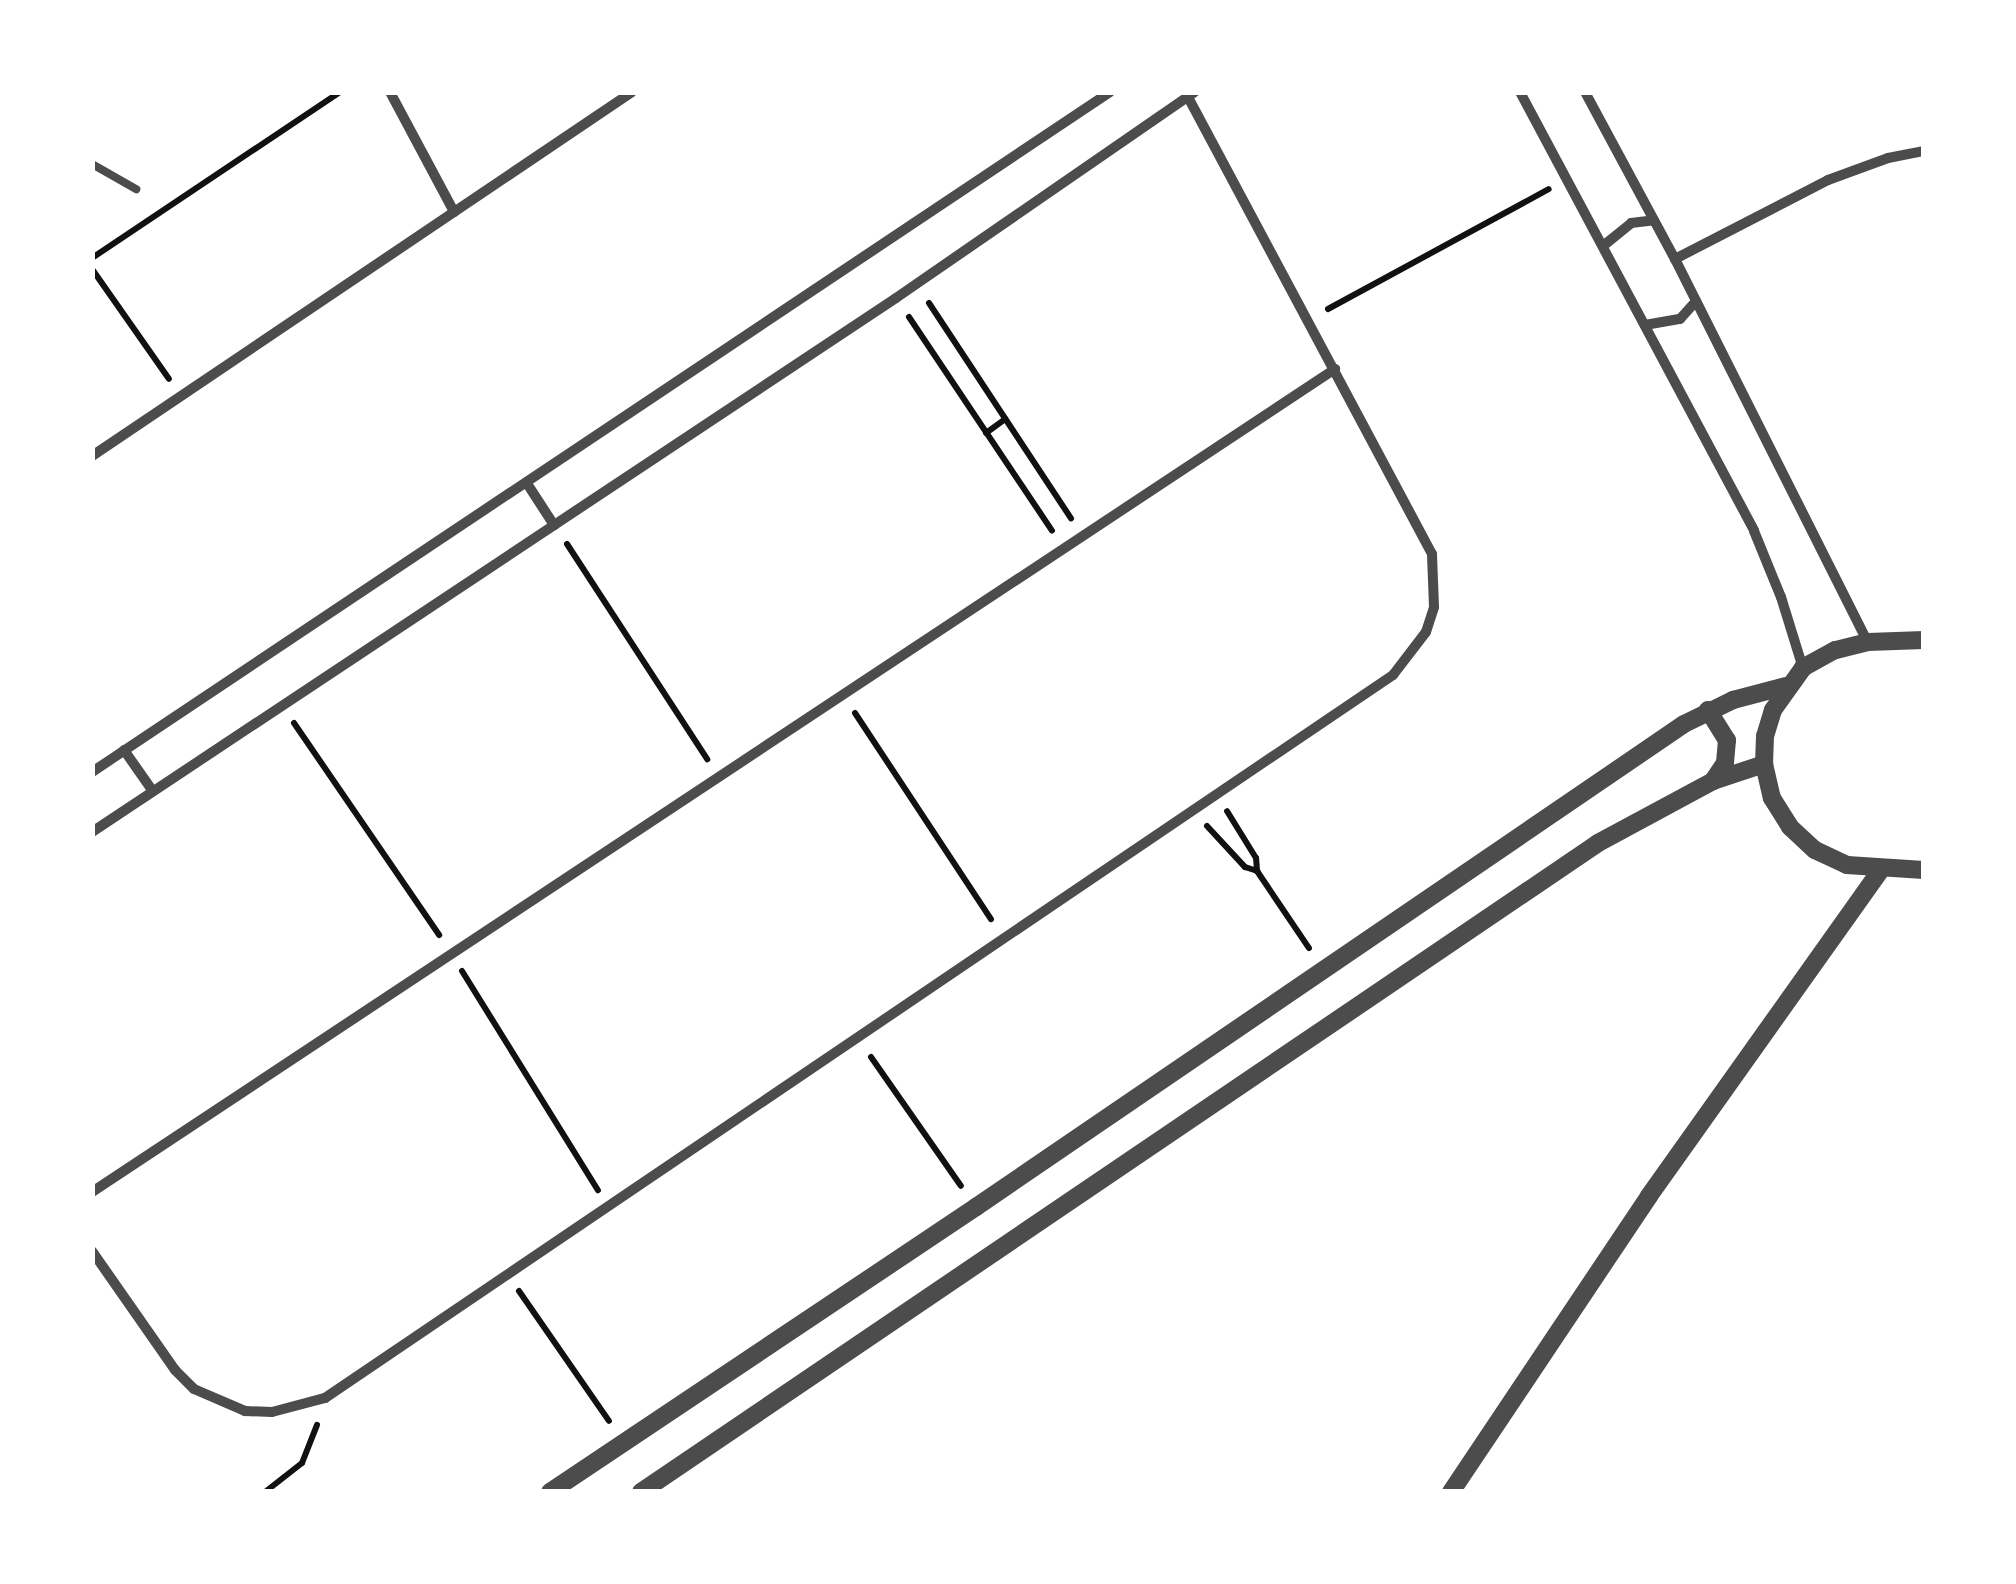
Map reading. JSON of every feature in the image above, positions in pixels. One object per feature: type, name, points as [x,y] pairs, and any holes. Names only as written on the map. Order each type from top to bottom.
[{"type":"street","points":[[390,92],[454,212]]},
{"type":"street","points":[[92,456],[632,92]]},
{"type":"street","points":[[92,772],[528,485],[1110,92]]},
{"type":"street","points":[[1520,92],[1754,531],[1781,597],[1803,668]]},
{"type":"street","points":[[1586,92],[1676,259],[1868,642]]},
{"type":"street","points":[[92,832],[896,298],[1192,95],[1422,529],[1434,567],[1434,607],[1419,644],[1393,675],[325,1398],[272,1412],[244,1411],[194,1389],[174,1370],[92,1252]]},
{"type":"street","points":[[1676,259],[1828,180],[1888,158],[1924,151]]},
{"type":"street","points":[[1603,246],[1631,223],[1654,220]]},
{"type":"street","points":[[1645,325],[1669,324],[1696,301]]},
{"type":"street","points":[[92,1192],[1335,369]]},
{"type":"street","points":[[528,485],[554,525]]},
{"type":"street","points":[[1924,640],[1868,642],[1834,650],[1803,668],[1786,686],[1765,736],[1764,764],[1772,798],[1802,838],[1846,865],[1924,870]]},
{"type":"street","points":[[550,1492],[1708,710],[1786,686]]},
{"type":"street","points":[[1708,710],[1727,740],[1725,763],[1714,781]]},
{"type":"street","points":[[124,750],[152,790]]},
{"type":"street","points":[[641,1492],[1598,843],[1714,781],[1764,764]]},
{"type":"street","points":[[1450,1492],[1638,1213],[1880,870]]},
{"type":"lane","points":[[92,164],[136,189]]},
{"type":"path","points":[[92,258],[340,92]]},
{"type":"path","points":[[1309,320],[1567,179]]},
{"type":"path","points":[[92,269],[181,396]]},
{"type":"path","points":[[916,284],[1083,536]]},
{"type":"path","points":[[896,298],[1063,549]]},
{"type":"path","points":[[986,432],[1005,419]]},
{"type":"path","points":[[554,525],[719,777]]},
{"type":"path","points":[[843,695],[1004,938]]},
{"type":"path","points":[[282,705],[452,954],[608,1206]]},
{"type":"path","points":[[1217,794],[1256,858],[1257,871],[1324,970]]},
{"type":"path","points":[[1192,810],[1245,867],[1257,871]]},
{"type":"path","points":[[857,1037],[976,1207]]},
{"type":"path","points":[[507,1274],[624,1442]]},
{"type":"path","points":[[264,1492],[308,1455],[325,1398]]}]
